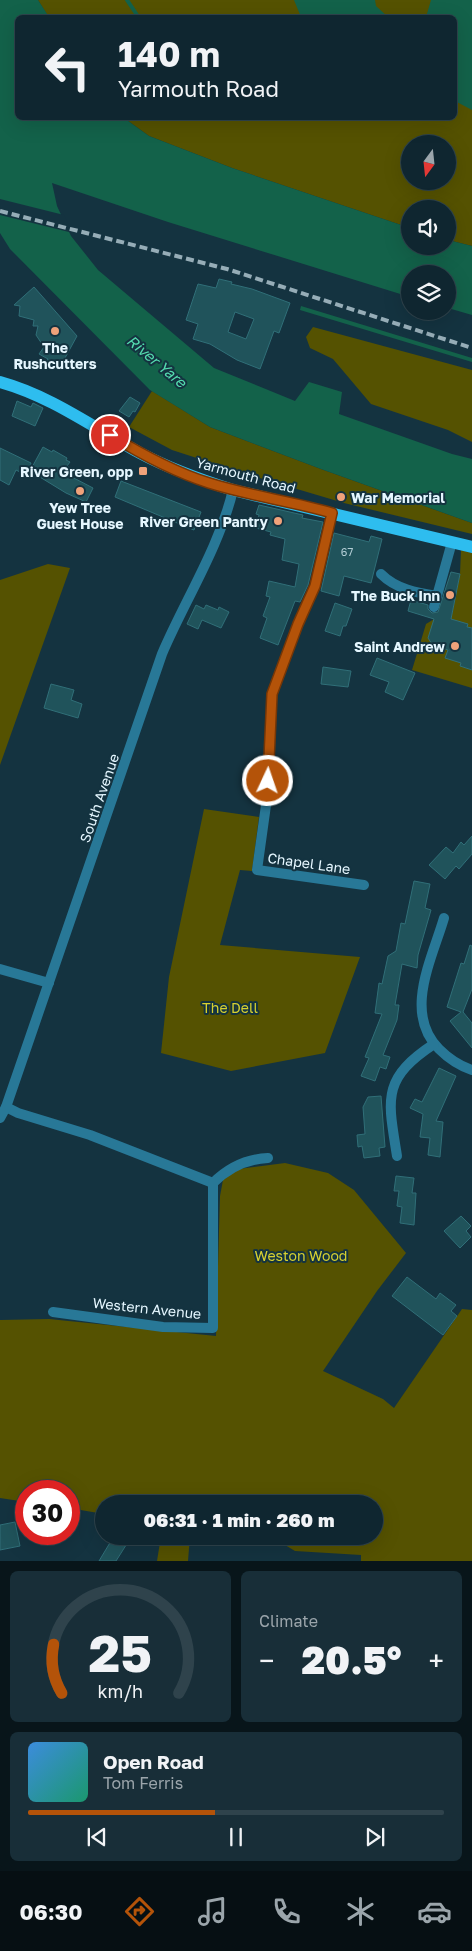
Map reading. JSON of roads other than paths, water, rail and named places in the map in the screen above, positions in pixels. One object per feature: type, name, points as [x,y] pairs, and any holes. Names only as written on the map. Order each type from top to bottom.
[{"type":"main road","name":"Yarmouth Road","points":[[0,382],[21,388],[52,401],[140,453],[195,478],[233,490],[472,547]]},
{"type":"street","name":"South Avenue","points":[[0,1118],[6,1107],[162,654],[190,597],[223,522],[233,490]]},
{"type":"street","name":"Chapel Lane","points":[[332,513],[315,586],[298,624],[272,694],[267,798],[257,870],[364,885]]},
{"type":"street","points":[[434,607],[452,542]]},
{"type":"street","points":[[381,574],[388,581],[400,587],[437,596]]},
{"type":"street","points":[[444,918],[424,982],[421,1012],[434,1044],[448,1058],[472,1070]]},
{"type":"street","points":[[0,969],[49,983]]},
{"type":"street","points":[[396,1156],[390,1104],[392,1088],[400,1073],[416,1056],[434,1044]]},
{"type":"street","points":[[6,1107],[18,1113],[90,1135],[213,1183],[226,1170],[257,1159],[268,1158]]},
{"type":"street","name":"Western Avenue","points":[[53,1312],[164,1327],[213,1328],[213,1183]]},
{"type":"water","name":"River Yare","points":[[0,0],[38,0],[48,15],[15,15],[15,120],[127,120],[149,136],[232,168],[401,225],[401,255],[456,255],[456,242],[472,246],[472,315],[456,310],[456,265],[401,265],[401,294],[168,222],[52,183],[57,206],[71,236],[98,270],[214,368],[295,401],[309,382],[342,392],[339,414],[452,454],[472,459],[472,523],[210,427],[150,390],[10,249],[0,233]]},
{"type":"water","points":[[294,0],[375,0],[376,6],[386,15],[300,15]]},
{"type":"water","points":[[431,0],[472,0],[472,110],[457,102],[457,15],[427,15]]},
{"type":"water","points":[[301,306],[472,358],[472,362],[300,310]]},
{"type":"waterway","points":[[127,0],[137,15]]},
{"type":"railway","points":[[0,211],[227,269],[472,348]]},
{"type":"place","name":"The Rushcutters","points":[[55,331]]},
{"type":"place","name":"River Green, opp","points":[[143,471]]},
{"type":"place","name":"Yew Tree Guest House","points":[[80,491]]},
{"type":"place","name":"War Memorial","points":[[341,497]]},
{"type":"place","name":"River Green Pantry","points":[[278,521]]},
{"type":"place","name":"The Buck Inn","points":[[450,595]]},
{"type":"place","name":"Saint Andrew","points":[[455,646]]},
{"type":"park label","name":"The Dell","points":[[230,1007]]},
{"type":"park label","name":"Weston Wood","points":[[301,1255]]}]
